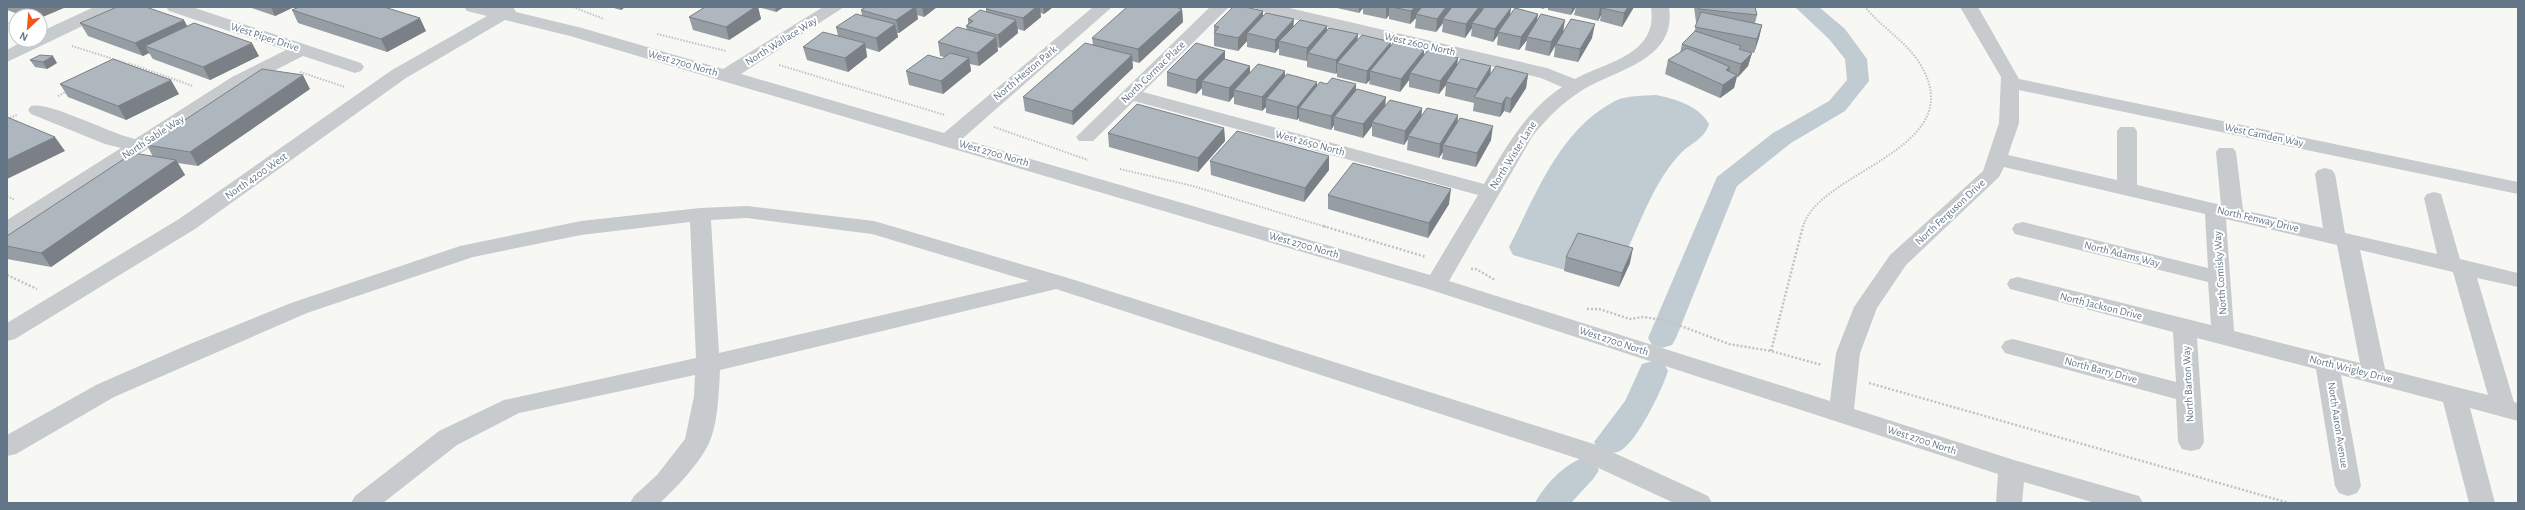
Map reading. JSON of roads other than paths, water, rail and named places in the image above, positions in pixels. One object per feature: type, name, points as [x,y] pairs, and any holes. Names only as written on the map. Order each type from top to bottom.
[{"type":"street","points":[[48,35],[108,7]]},
{"type":"street","name":"West Piper Drive","points":[[175,7],[355,67]]},
{"type":"street","name":"West 2700 North","points":[[473,7],[509,11],[576,32],[1436,284],[2012,469],[2072,495],[2130,503]]},
{"type":"street","name":"North Wallace Way","points":[[727,76],[835,7]]},
{"type":"street","name":"North Heston Park","points":[[948,140],[1103,7]]},
{"type":"street","name":"North Cormac Place","points":[[1086,137],[1220,7]]},
{"type":"street","name":"West 2600 North","points":[[1263,7],[1547,74],[1574,85]]},
{"type":"street","name":"North Wister Lane","points":[[1436,284],[1490,192],[1536,118],[1574,85],[1637,57],[1645,51],[1660,34],[1662,16],[1660,7]]},
{"type":"street","name":"North Ferguson Drive","points":[[1841,414],[1848,353],[1866,307],[1898,260],[1992,173],[2009,123],[2010,77],[1969,7]]},
{"type":"street","name":"North 4200 West","points":[[7,332],[66,299],[187,224],[398,74],[509,11]]},
{"type":"street","points":[[9,55],[22,48]]},
{"type":"street","name":"North Sable Way","points":[[7,230],[240,81],[302,49]]},
{"type":"street","name":"West Camden Way","points":[[2010,84],[2518,188]]},
{"type":"street","name":"West 2650 North","points":[[1130,94],[1490,192]]},
{"type":"street","points":[[30,112],[112,140],[139,146]]},
{"type":"street","points":[[2127,131],[2127,189]]},
{"type":"street","name":"North Comisky Way","points":[[2223,336],[2221,278],[2226,152]]},
{"type":"street","name":"North Fenway Drive","points":[[1997,159],[2518,280]]},
{"type":"street","points":[[2325,174],[2374,375]]},
{"type":"street","points":[[2434,198],[2456,265],[2511,410]]},
{"type":"street","points":[[7,447],[105,391],[298,308],[468,251],[581,228],[700,214],[747,212],[874,228],[1057,282],[1588,452],[1699,503]]},
{"type":"street","points":[[643,503],[666,482],[697,442],[706,396],[708,364],[700,214]]},
{"type":"street","name":"North Adams Way","points":[[2023,229],[2221,278]]},
{"type":"street","points":[[364,503],[448,438],[513,406],[708,364],[1057,282]]},
{"type":"street","name":"North Jackson Drive","points":[[2018,284],[2185,327]]},
{"type":"street","name":"North Wrigley Drive","points":[[2185,327],[2511,410]]},
{"type":"street","name":"North Barton Way","points":[[2185,327],[2191,442]]},
{"type":"street","name":"North Barry Drive","points":[[2013,347],[2188,394]]},
{"type":"street","name":"North Aaron Avenue","points":[[2327,363],[2348,486]]},
{"type":"street","points":[[2454,396],[2482,503]]},
{"type":"street","points":[[2009,503],[2012,469]]},
{"type":"waterway","points":[[1662,338],[1726,182],[1782,138],[1837,106],[1858,81],[1856,59],[1837,34],[1806,7]]},
{"type":"waterway","points":[[1610,442],[1636,409],[1653,371]]},
{"type":"waterway","points":[[1551,503],[1583,470]]}]
